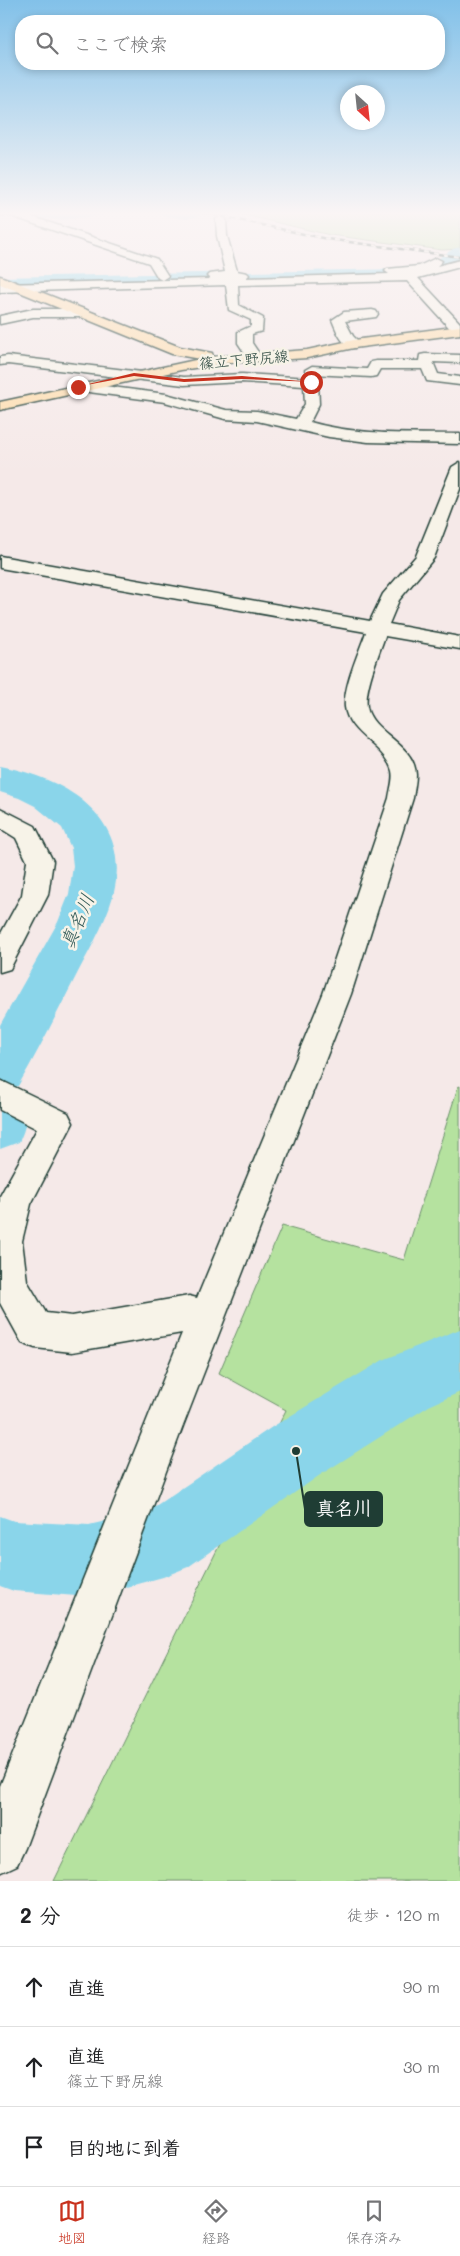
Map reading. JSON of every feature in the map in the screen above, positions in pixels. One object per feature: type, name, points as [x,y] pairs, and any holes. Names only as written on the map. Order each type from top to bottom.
[{"type":"main road","points":[[47,299],[177,351],[227,359]]},
{"type":"main road","name":"篠立下野尻線","points":[[0,406],[134,374],[181,366],[227,359],[307,354],[354,344],[459,330]]},
{"type":"main road","points":[[177,351],[181,366]]},
{"type":"street","points":[[233,299],[234,307],[257,318],[258,328],[245,332],[245,343],[255,358]]},
{"type":"street","points":[[430,299],[459,330]]},
{"type":"street","points":[[0,320],[33,313],[85,313]]},
{"type":"street","points":[[354,344],[347,338],[338,320],[350,315],[372,314]]},
{"type":"street","points":[[301,424],[312,404],[312,362],[307,354]]},
{"type":"street","points":[[460,359],[425,358],[432,378],[460,381]]},
{"type":"street","points":[[0,360],[184,381],[371,373],[376,364],[427,365]]},
{"type":"street","points":[[78,387],[166,398],[225,414],[257,416],[290,424],[301,424],[329,432],[368,437],[460,439]]},
{"type":"street","points":[[0,1848],[205,1319],[337,994],[401,798],[404,773],[396,754],[362,722],[356,707],[358,690],[377,628],[390,598],[425,558],[459,471]]},
{"type":"street","points":[[0,562],[460,643]]},
{"type":"street","points":[[0,817],[26,832],[40,861],[35,895],[0,961]]},
{"type":"street","points":[[0,1094],[57,1123],[15,1200],[5,1241],[10,1286],[35,1330],[72,1334],[189,1314],[205,1319]]},
{"type":"green space","points":[[460,1086],[460,1881],[54,1881],[286,1410],[219,1373],[282,1226],[404,1260],[458,1087]]},
{"type":"waterway","name":"真名川","points":[[0,779],[17,782],[33,788],[64,806],[77,818],[86,832],[93,848],[95,866],[91,894],[81,922],[0,1070]]},
{"type":"waterway","name":"真名川","points":[[0,1112],[0,1125]]},
{"type":"waterway","name":"真名川","points":[[0,1551],[14,1556],[89,1561],[163,1542],[296,1451],[406,1383],[460,1360]]},
{"type":"place","name":"真名川","points":[[296,1451]]},
{"type":"route","points":[[78,387],[134,374],[184,381],[242,378],[311,382]]}]
